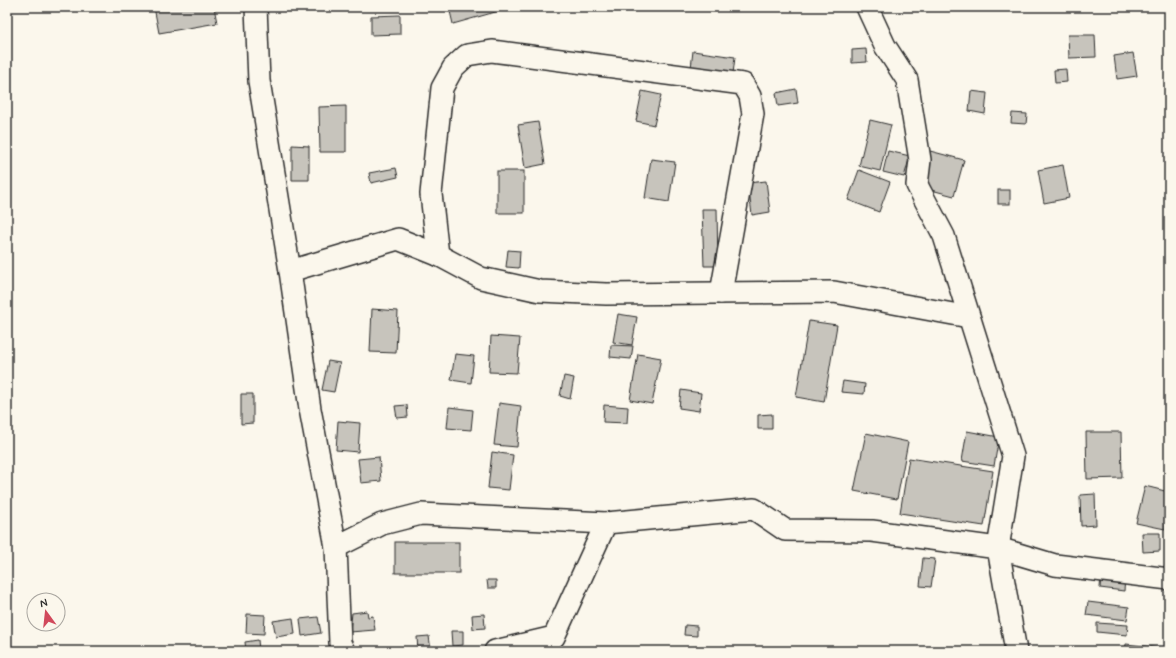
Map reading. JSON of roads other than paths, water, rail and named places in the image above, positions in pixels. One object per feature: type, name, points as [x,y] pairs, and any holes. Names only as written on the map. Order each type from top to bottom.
[{"type":"street","points":[[256,7],[259,81],[290,271],[310,409],[336,547],[340,643],[344,651]]},
{"type":"street","points":[[867,7],[885,46],[907,80],[920,160],[917,185],[944,236],[968,317],[1013,456],[998,548],[1016,651]]},
{"type":"street","points":[[438,255],[431,194],[442,88],[453,68],[467,55],[492,51],[742,84],[750,96],[753,114],[722,293]]},
{"type":"street","points":[[290,271],[398,239],[438,255],[481,278],[540,291],[606,294],[834,292],[968,317]]},
{"type":"street","points":[[336,547],[382,524],[421,514],[606,523],[754,509],[785,530],[872,531],[998,548],[1055,565],[1169,579]]},
{"type":"street","points":[[495,651],[554,638],[606,523]]}]
